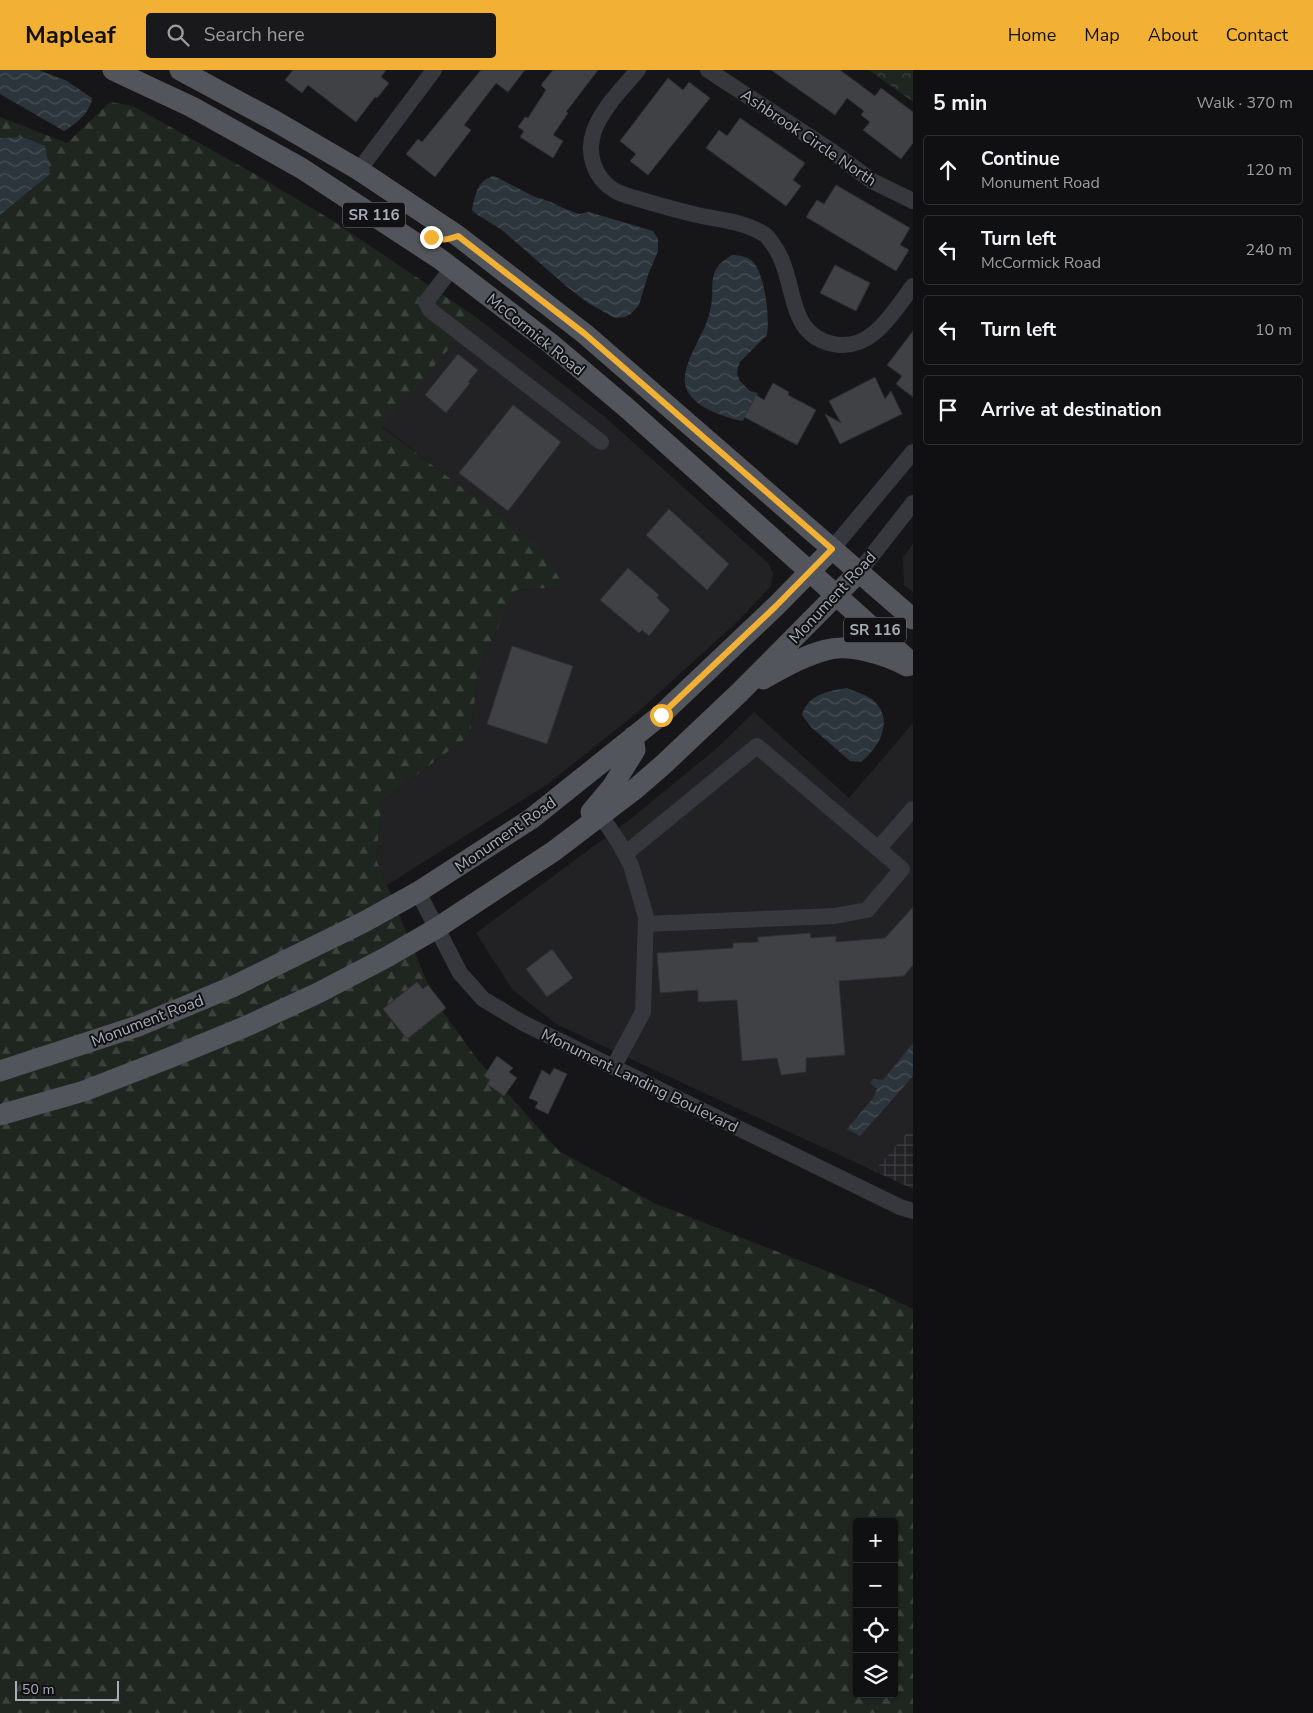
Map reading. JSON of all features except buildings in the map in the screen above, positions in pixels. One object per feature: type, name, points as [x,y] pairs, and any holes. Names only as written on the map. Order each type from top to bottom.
[{"type":"main road","name":"McCormick Road","points":[[117,70],[192,107],[301,168],[452,268],[550,343],[628,409],[913,664]]},
{"type":"main road","name":"McCormick Road","points":[[180,70],[275,121],[359,170],[458,236],[594,342],[913,620]]},
{"type":"main road","points":[[169,96],[182,86],[204,83]]},
{"type":"main road","points":[[301,168],[324,174],[343,182],[440,241],[458,236]]},
{"type":"main road","points":[[452,268],[465,262],[483,268],[562,328],[582,341],[594,342]]},
{"type":"main road","name":"Monument Road","points":[[0,1071],[138,1026],[232,987],[364,922],[418,892],[531,819],[633,737],[688,691],[832,549]]},
{"type":"main road","name":"Monument Road","points":[[0,1115],[84,1091],[249,1025],[327,988],[387,957],[437,928],[554,851],[601,816],[665,763],[739,693],[859,572]]},
{"type":"main road","points":[[739,693],[794,662],[827,649],[859,649],[892,658],[913,670]]},
{"type":"main road","points":[[554,851],[612,787],[635,750],[633,737]]},
{"type":"street","points":[[638,70],[613,100],[593,131],[591,149],[594,167],[598,176],[614,190],[622,194],[698,215],[738,223],[765,234],[779,252],[783,261],[800,322],[818,339],[841,346],[859,343],[870,337],[888,319],[913,286]]},
{"type":"street","name":"Ashbrook Circle North","points":[[708,70],[833,152],[872,182],[913,201]]},
{"type":"street","points":[[359,170],[431,71]]},
{"type":"street","points":[[452,268],[426,302],[430,310],[601,442]]},
{"type":"street","name":"Monument Road","points":[[832,549],[913,452]]},
{"type":"street","name":"Monument Road","points":[[859,572],[913,503]]},
{"type":"street","points":[[625,854],[757,746],[902,869],[867,910],[834,916],[646,924]]},
{"type":"street","points":[[878,849],[913,808]]},
{"type":"street","points":[[601,816],[631,865],[646,917],[642,1012],[614,1066]]},
{"type":"street","name":"Monument Landing Boulevard","points":[[418,892],[460,973],[483,999],[523,1023],[900,1207],[913,1211]]},
{"type":"shaded area","points":[[476,317],[605,417],[768,563],[773,573],[771,586],[738,621],[638,712],[548,784],[387,885],[376,859],[382,801],[470,735],[479,668],[516,590],[565,587],[478,500],[382,426]]},
{"type":"shaded area","points":[[913,544],[913,592],[904,585],[903,557]]},
{"type":"shaded area","points":[[754,712],[849,798],[913,723],[913,1126],[874,1171],[556,1024],[513,990],[476,933],[628,821],[717,748]]},
{"type":"shaded area","points":[[913,1126],[913,1189],[874,1171]]},
{"type":"green space","points":[[869,70],[913,70],[913,102]]},
{"type":"green space","points":[[110,102],[133,106],[253,173],[330,219],[476,317],[382,427],[538,545],[565,587],[516,590],[479,668],[470,735],[382,801],[376,859],[435,1001],[477,1059],[559,1151],[654,1203],[872,1289],[913,1309],[913,1713],[0,1713],[0,215],[50,174],[22,137],[0,138],[0,117],[67,143]]},
{"type":"water","points":[[0,70],[39,70],[67,81],[92,98],[91,103],[82,117],[64,131],[0,94]]},
{"type":"water","points":[[22,137],[45,146],[50,174],[0,215],[0,138]]},
{"type":"water","points":[[494,176],[533,196],[579,214],[589,212],[653,231],[658,239],[658,251],[639,305],[631,314],[615,318],[588,303],[502,230],[473,212],[472,209],[478,188],[488,178]]},
{"type":"water","points":[[732,255],[751,260],[756,266],[763,284],[768,318],[767,335],[740,362],[738,367],[737,374],[740,381],[750,391],[758,393],[743,421],[705,408],[689,394],[685,386],[687,368],[708,319],[712,302],[714,274],[717,267]]},
{"type":"water","points":[[847,688],[875,702],[881,709],[883,717],[884,726],[882,734],[868,756],[861,762],[850,761],[811,727],[802,715],[809,702],[814,698],[826,692]]},
{"type":"water","points":[[913,1043],[913,1076],[860,1136],[847,1129],[873,1098],[877,1089],[870,1083],[873,1079],[883,1080]]},
{"type":"route","points":[[431,237],[440,241],[458,236],[528,289],[585,334],[832,549],[776,606],[661,715]]}]
